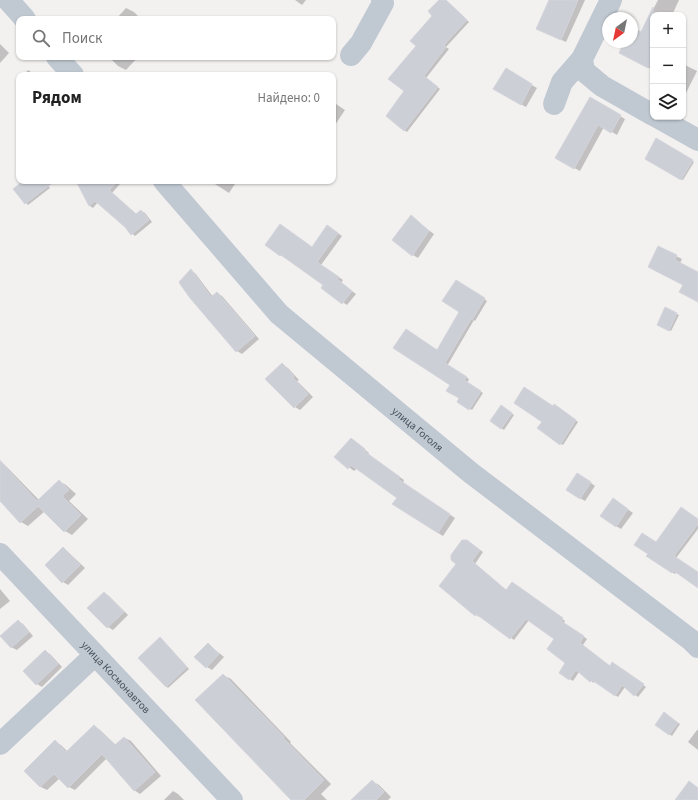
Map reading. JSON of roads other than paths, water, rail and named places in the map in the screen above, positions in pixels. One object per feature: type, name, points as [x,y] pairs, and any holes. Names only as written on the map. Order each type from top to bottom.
[{"type":"street","points":[[8,0],[21,16]]},
{"type":"street","points":[[351,55],[361,43],[383,2],[382,0]]},
{"type":"street","points":[[554,104],[562,82],[582,58],[611,0]]},
{"type":"street","points":[[582,58],[584,71],[602,86],[650,112]]},
{"type":"street","points":[[60,60],[70,72]]},
{"type":"street","points":[[662,120],[698,140]]},
{"type":"street","name":"улица Гоголя","points":[[167,184],[279,314],[471,473],[692,640],[698,647]]},
{"type":"street","name":"улица Космонавтов","points":[[0,554],[232,800]]},
{"type":"street","points":[[0,744],[95,655]]}]
